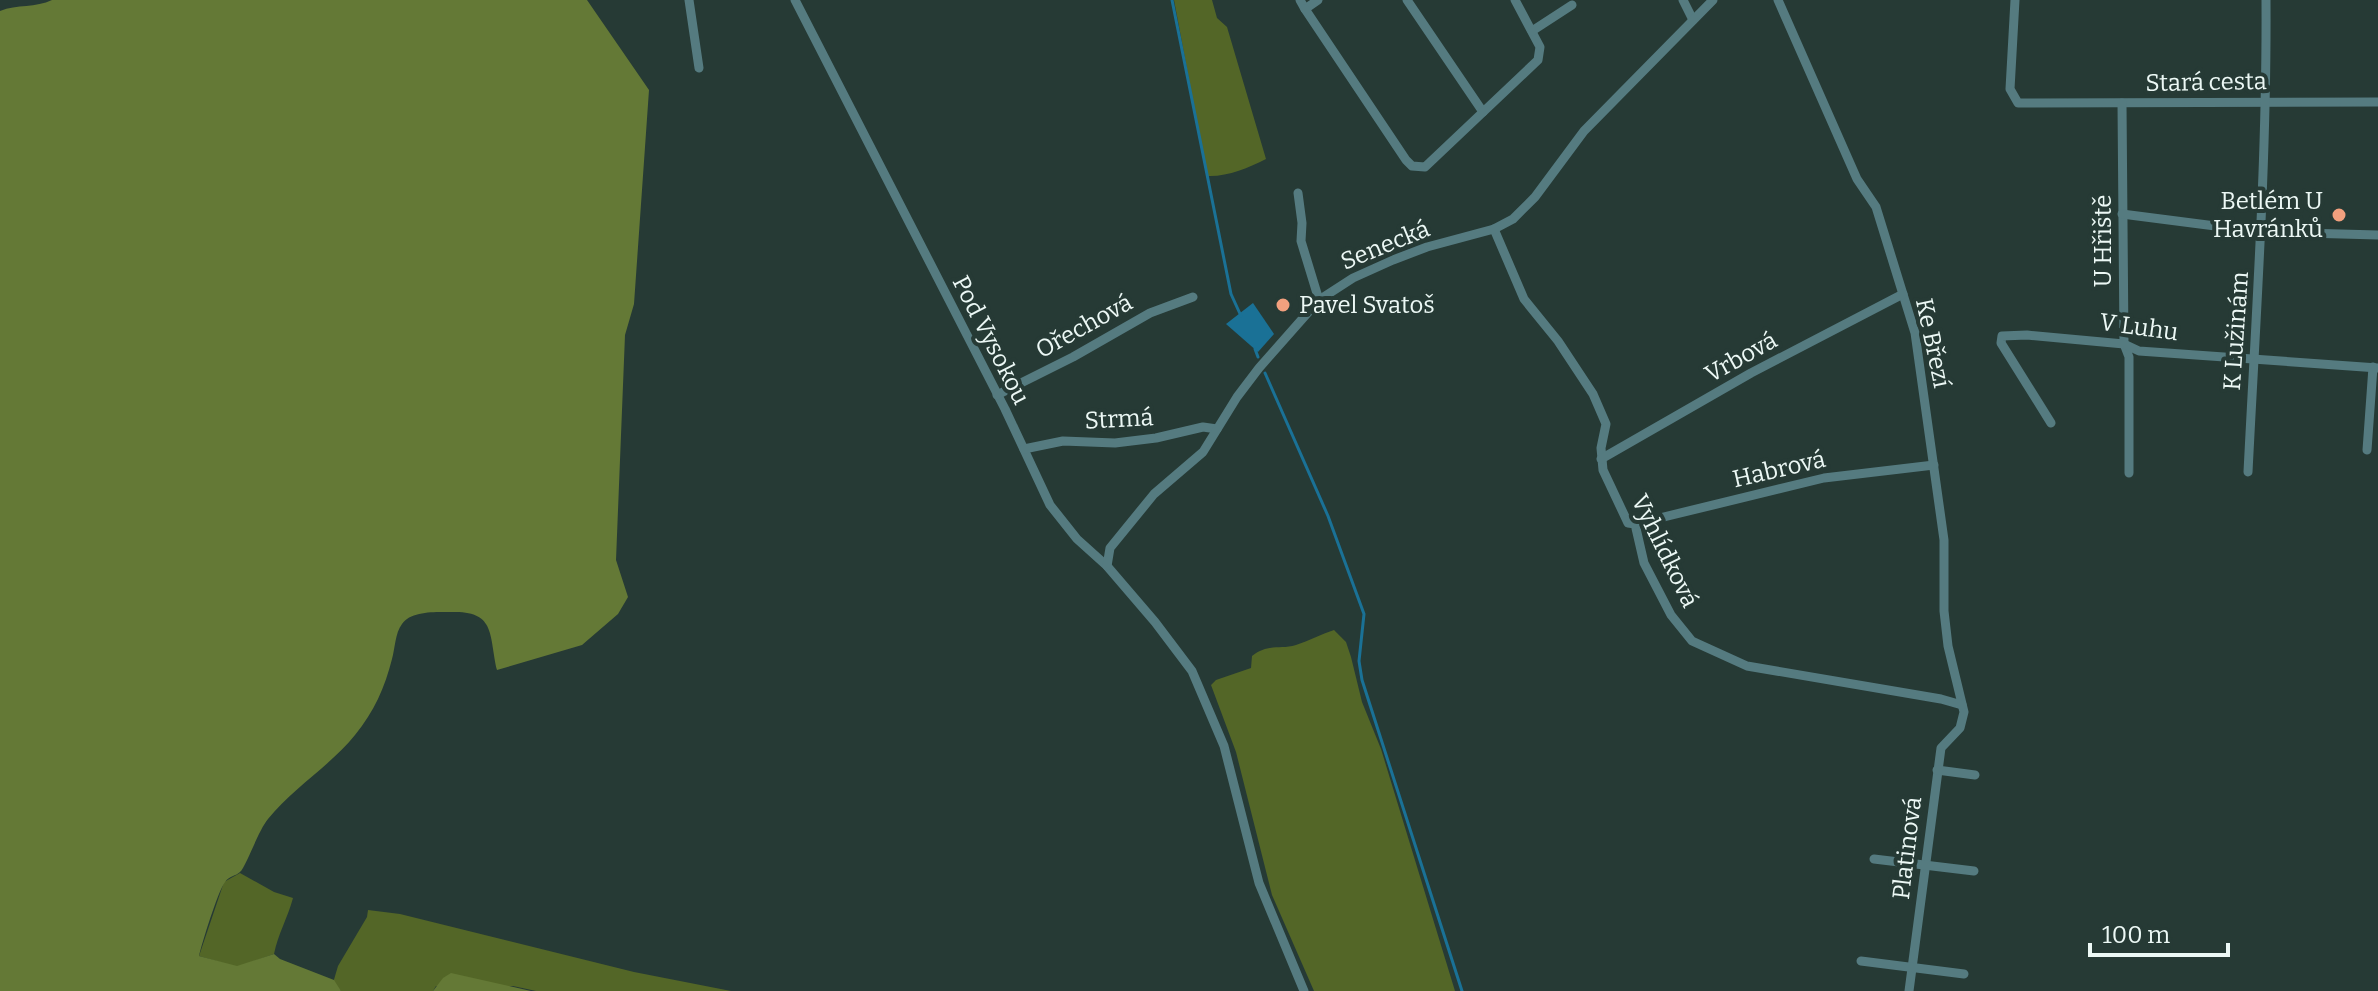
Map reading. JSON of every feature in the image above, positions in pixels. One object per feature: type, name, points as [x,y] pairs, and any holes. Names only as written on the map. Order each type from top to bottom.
[{"type":"street","points":[[689,0],[699,68]]},
{"type":"street","name":"Pod Vysokou","points":[[795,0],[1050,505],[1077,539],[1107,566],[1155,622],[1192,671],[1224,746],[1259,883],[1304,991]]},
{"type":"street","points":[[1318,0],[1303,4],[1412,166],[1425,167],[1538,60],[1540,47],[1515,0]]},
{"type":"street","points":[[1407,0],[1483,112]]},
{"type":"street","points":[[1683,0],[1693,20]]},
{"type":"street","name":"Senecká","points":[[1107,566],[1110,548],[1154,494],[1203,452],[1259,368],[1319,300],[1353,278],[1393,260],[1427,247],[1494,229],[1513,219],[1535,197],[1584,131],[1713,0]]},
{"type":"street","name":"Ke Březí","points":[[1778,0],[1857,179],[1876,207],[1915,333],[1944,540],[1944,611],[1948,646],[1964,718]]},
{"type":"street","name":"Stará cesta","points":[[2015,0],[2010,89],[2018,103],[2378,102]]},
{"type":"street","name":"K Lužinám","points":[[2248,472],[2267,101],[2266,0]]},
{"type":"street","points":[[1532,31],[1572,5]]},
{"type":"street","name":"U Hřiště","points":[[2122,103],[2124,344],[2129,357],[2129,473]]},
{"type":"street","points":[[1298,193],[1301,241],[1319,300]]},
{"type":"street","points":[[2122,214],[2262,232],[2378,235]]},
{"type":"street","name":"Vyhlídková","points":[[1494,229],[1524,299],[1558,341],[1593,394],[1606,424],[1601,459],[1628,523],[1635,524],[1644,563],[1671,615],[1692,641],[1747,666],[1962,705]]},
{"type":"street","name":"Vrbová","points":[[1601,459],[1751,373],[1903,294]]},
{"type":"street","name":"Ořechová","points":[[997,395],[1073,357],[1150,313],[1193,297]]},
{"type":"street","name":"V Luhu","points":[[2051,423],[2001,343],[2002,336],[2027,335],[2124,344],[2139,351],[2375,367],[2367,450]]},
{"type":"street","name":"Strmá","points":[[1024,449],[1063,441],[1115,443],[1203,427],[1217,429]]},
{"type":"street","name":"Habrová","points":[[1635,524],[1824,478],[1934,465]]},
{"type":"street","name":"Platinová","points":[[1909,991],[1941,748],[1955,734],[1964,718]]},
{"type":"street","points":[[1937,770],[1975,775]]},
{"type":"street","points":[[1874,859],[1974,871]]},
{"type":"street","points":[[1861,961],[1964,974]]},
{"type":"green space","points":[[52,0],[587,0],[649,90],[634,304],[625,335],[616,560],[628,597],[618,614],[582,645],[497,670],[491,636],[484,621],[477,616],[433,612],[406,619],[398,632],[386,679],[368,717],[345,746],[268,819],[243,869],[225,882],[210,918],[199,956],[237,966],[274,954],[334,980],[341,991],[0,991],[0,11]]},
{"type":"green space","points":[[1174,0],[1212,0],[1217,18],[1227,27],[1266,159],[1245,169],[1207,176]]},
{"type":"green space","points":[[1334,630],[1346,642],[1362,702],[1381,749],[1455,991],[1314,991],[1272,895],[1236,752],[1211,685],[1216,680],[1251,668],[1252,656],[1263,650],[1296,645]]},
{"type":"green space","points":[[240,873],[274,892],[293,898],[274,954],[237,967],[199,956],[224,882]]},
{"type":"green space","points":[[368,910],[400,914],[634,972],[731,991],[536,991],[513,986],[436,986],[433,991],[341,991],[333,983],[338,966],[367,917]]},
{"type":"green space","points":[[451,973],[531,991],[433,991]]},
{"type":"water","points":[[1253,303],[1274,334],[1258,352],[1226,324]]},
{"type":"waterway","points":[[1172,0],[1231,294],[1241,316]]},
{"type":"waterway","points":[[1255,349],[1258,357]]},
{"type":"waterway","points":[[1265,373],[1328,516],[1364,614],[1359,661],[1362,680],[1462,991]]},
{"type":"place","name":"Betlém U Havránků","points":[[2339,215]]},
{"type":"place","name":"Pavel Svatoš","points":[[1283,305]]}]
